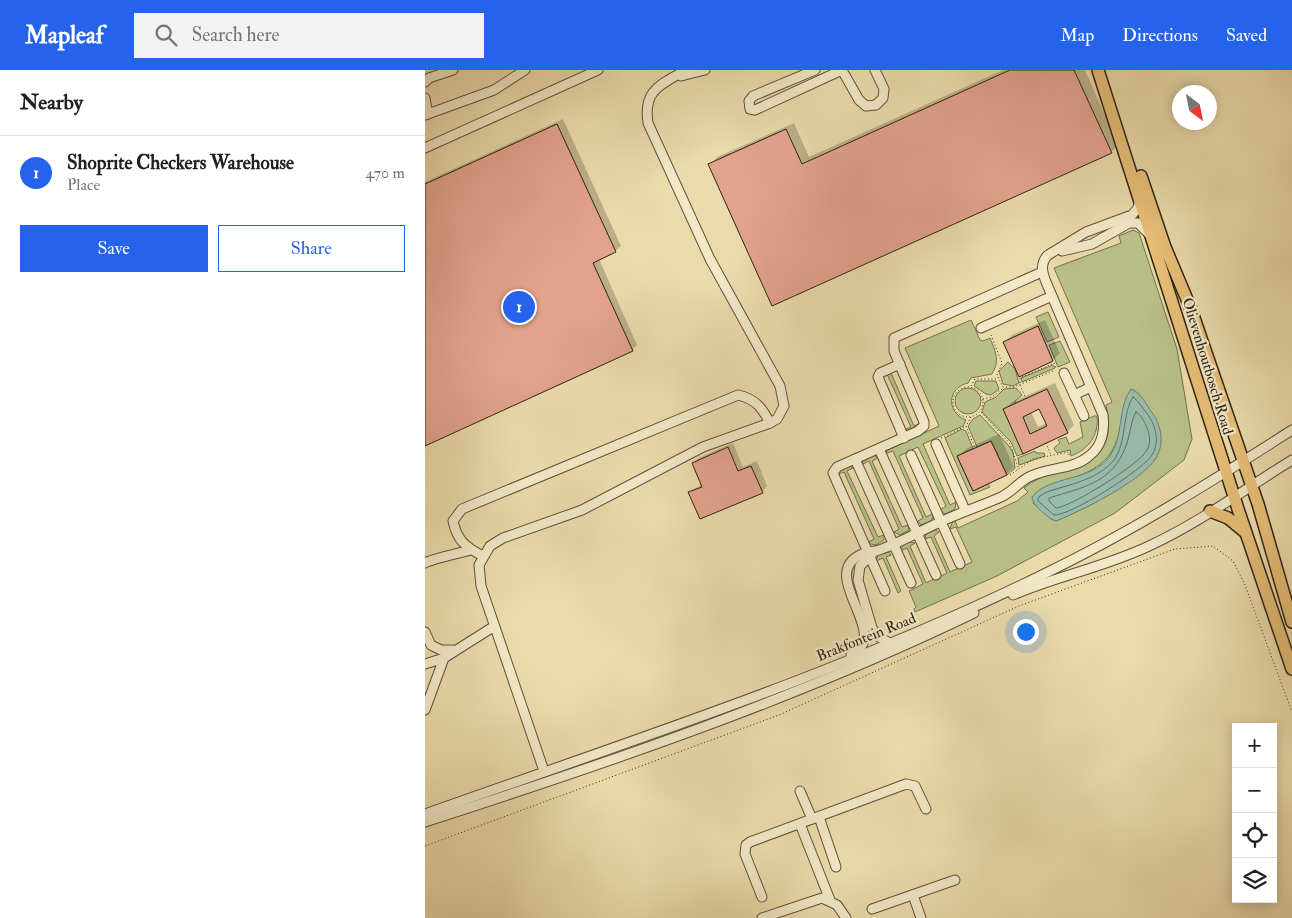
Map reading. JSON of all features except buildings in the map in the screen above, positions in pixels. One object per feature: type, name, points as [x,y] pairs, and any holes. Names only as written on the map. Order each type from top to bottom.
[{"type":"main road","name":"Olievenhoutbosch Road","points":[[1098,70],[1234,497],[1292,669]]},
{"type":"main road","name":"Olievenhoutbosch Road","points":[[1103,70],[1165,247],[1191,309],[1252,485],[1292,622]]},
{"type":"main road","points":[[1210,511],[1229,518],[1246,533]]},
{"type":"street","points":[[425,82],[429,78],[453,70]]},
{"type":"street","points":[[425,98],[427,115],[493,90],[525,70]]},
{"type":"street","points":[[425,148],[598,70]]},
{"type":"street","points":[[636,750],[627,748],[554,774],[544,771],[493,627],[479,575],[479,565],[490,546],[503,538],[582,510],[703,447],[770,423],[781,413],[784,406],[780,386],[710,259],[655,142],[648,123],[647,104],[652,94],[673,77],[686,70]]},
{"type":"street","points":[[673,77],[705,70]]},
{"type":"street","points":[[815,70],[753,96],[749,101],[751,108],[755,110],[842,70],[859,100],[866,106],[876,106],[883,98],[884,89],[875,70]]},
{"type":"street","points":[[832,667],[861,649],[865,641],[863,628],[846,575],[851,562],[965,510],[1003,496],[1029,477],[1075,464],[1092,454],[1101,440],[1104,423],[1102,412],[1052,296],[1043,267],[1048,255],[1082,234],[1132,215],[1138,208],[1140,198]]},
{"type":"street","points":[[885,591],[871,553],[833,473],[837,467],[921,430],[925,424],[893,343],[896,336],[1043,267],[1062,251],[1092,244],[1129,222],[1138,222],[1153,240]]},
{"type":"street","points":[[984,327],[1052,296]]},
{"type":"street","points":[[900,364],[880,373],[878,377],[904,438]]},
{"type":"street","points":[[1060,371],[1084,416]]},
{"type":"street","points":[[1074,395],[1091,387]]},
{"type":"street","points":[[483,556],[470,550],[456,536],[453,521],[462,509],[738,395],[751,398],[762,408],[770,423]]},
{"type":"street","name":"Brakfontein Road","points":[[425,814],[713,712],[890,643],[1051,571],[1149,520],[1292,430]]},
{"type":"street","points":[[936,444],[965,510]]},
{"type":"street","points":[[879,449],[936,575]]},
{"type":"street","points":[[911,455],[960,564]]},
{"type":"street","points":[[855,459],[911,583]]},
{"type":"street","name":"Brakfontein Road","points":[[425,822],[548,782],[636,750],[835,674],[1017,593],[1122,558],[1159,541],[1292,460]]},
{"type":"street","points":[[425,563],[470,550]]},
{"type":"street","points":[[871,553],[859,566],[858,580],[872,628],[877,636],[890,643]]},
{"type":"street","points":[[425,664],[444,658],[453,650],[493,627]]},
{"type":"street","points":[[425,632],[431,645],[441,650],[453,650]]},
{"type":"street","points":[[425,710],[444,658]]},
{"type":"street","points":[[762,897],[745,854],[746,845],[911,784],[918,790],[926,809]]},
{"type":"street","points":[[800,791],[815,818],[837,867]]},
{"type":"street","points":[[800,824],[830,900],[840,908],[846,918]]},
{"type":"street","points":[[871,909],[955,880]]},
{"type":"street","points":[[913,895],[921,918]]},
{"type":"street","points":[[762,918],[818,899],[830,900]]},
{"type":"path","points":[[984,327],[1002,363],[998,370],[998,380],[1003,387],[1009,388],[1020,385],[1060,371],[1054,363],[1020,378],[1020,385],[1026,399]]},
{"type":"path","points":[[971,387],[975,379],[998,380]]},
{"type":"path","points":[[936,444],[935,441],[966,426],[972,417],[981,411],[983,399],[978,390],[971,387],[959,389],[953,403],[957,412],[966,417],[972,417]]},
{"type":"path","points":[[983,399],[992,397],[1003,387]]},
{"type":"path","points":[[981,411],[1010,444],[1019,468]]},
{"type":"path","points":[[966,426],[975,448]]},
{"type":"path","points":[[1046,443],[1052,456]]},
{"type":"path","points":[[1010,475],[1033,459],[1069,452],[1070,458]]},
{"type":"path","points":[[425,846],[779,715],[1019,606],[1175,549],[1213,546],[1233,561],[1260,622],[1292,712]]},
{"type":"green space","points":[[1133,230],[1139,233],[1177,349],[1192,439],[1184,460],[1115,513],[997,576],[915,612],[914,609],[916,607],[909,591],[923,584],[907,548],[901,551],[903,545],[910,542],[915,543],[910,546],[926,583],[947,573],[931,537],[925,539],[926,534],[935,530],[939,532],[934,536],[950,572],[972,562],[956,527],[950,529],[952,523],[955,521],[958,528],[1017,501],[1028,492],[1024,488],[1055,472],[1085,462],[1096,455],[1105,444],[1108,428],[1106,405],[1112,402],[1054,268],[1121,243],[1119,236]],"holes":[[[1125,403],[1156,458],[1122,486],[1083,509],[1056,521],[1051,519],[1033,503],[1045,488],[1079,476],[1102,463],[1115,445]]]},
{"type":"green space","points":[[1048,312],[1059,337],[1047,342],[1036,317]]},
{"type":"green space","points":[[971,320],[980,340],[983,341],[990,338],[996,356],[996,365],[992,374],[971,378],[968,383],[956,390],[953,395],[952,406],[955,412],[966,420],[963,426],[923,444],[950,505],[956,502],[955,509],[945,514],[940,510],[946,506],[918,447],[899,456],[926,517],[932,514],[933,517],[931,521],[921,525],[918,521],[923,518],[893,451],[887,453],[886,451],[939,426],[905,348]]},
{"type":"green space","points":[[1060,341],[1070,362],[1058,367],[1049,345]]},
{"type":"green space","points":[[1008,362],[1015,369],[1019,383],[1013,386],[1003,384],[999,371]]},
{"type":"green space","points":[[1053,365],[1055,368],[1022,382],[1021,378]]},
{"type":"green space","points":[[891,373],[914,426],[920,423],[908,431],[906,429],[911,427],[887,374]]},
{"type":"green space","points":[[976,381],[996,381],[999,389],[991,395],[986,394],[974,386]]},
{"type":"green space","points":[[968,388],[977,392],[981,401],[977,410],[968,414],[959,410],[955,401],[959,392]]},
{"type":"green space","points":[[1016,388],[1022,395],[1015,401],[1023,454],[1017,456],[1011,442],[982,412],[985,402],[996,397],[1004,389]]},
{"type":"green space","points":[[980,415],[1013,452],[1015,468],[1007,475],[991,441],[977,447],[968,426],[973,419]]},
{"type":"green space","points":[[1097,416],[1096,429],[1088,445],[1071,456],[1070,450],[1057,453],[1054,448],[1060,443],[1058,440],[1066,437],[1069,444],[1083,437],[1080,422]]},
{"type":"green space","points":[[962,429],[966,431],[973,449],[957,456],[973,491],[988,484],[990,487],[970,495],[945,438]]},
{"type":"green space","points":[[1035,451],[1036,453],[1044,453],[1045,456],[1019,465],[1018,458]]},
{"type":"green space","points":[[874,455],[878,458],[872,461],[902,527],[908,525],[909,530],[900,535],[894,532],[899,529],[869,461],[863,464],[862,462]]},
{"type":"green space","points":[[850,466],[853,468],[847,471],[878,537],[884,535],[884,540],[876,545],[869,542],[874,539],[844,472],[838,474],[838,472]]},
{"type":"green space","points":[[889,552],[891,555],[886,557],[901,591],[898,593],[883,558],[876,561],[878,555]]},
{"type":"water","points":[[1131,389],[1138,393],[1153,414],[1160,430],[1161,442],[1156,458],[1138,476],[1110,494],[1056,521],[1049,518],[1038,508],[1032,497],[1039,490],[1049,485],[1093,470],[1110,456],[1117,440],[1124,405]]},
{"type":"place","name":"Shoprite Checkers Warehouse","points":[[519,307]]}]
